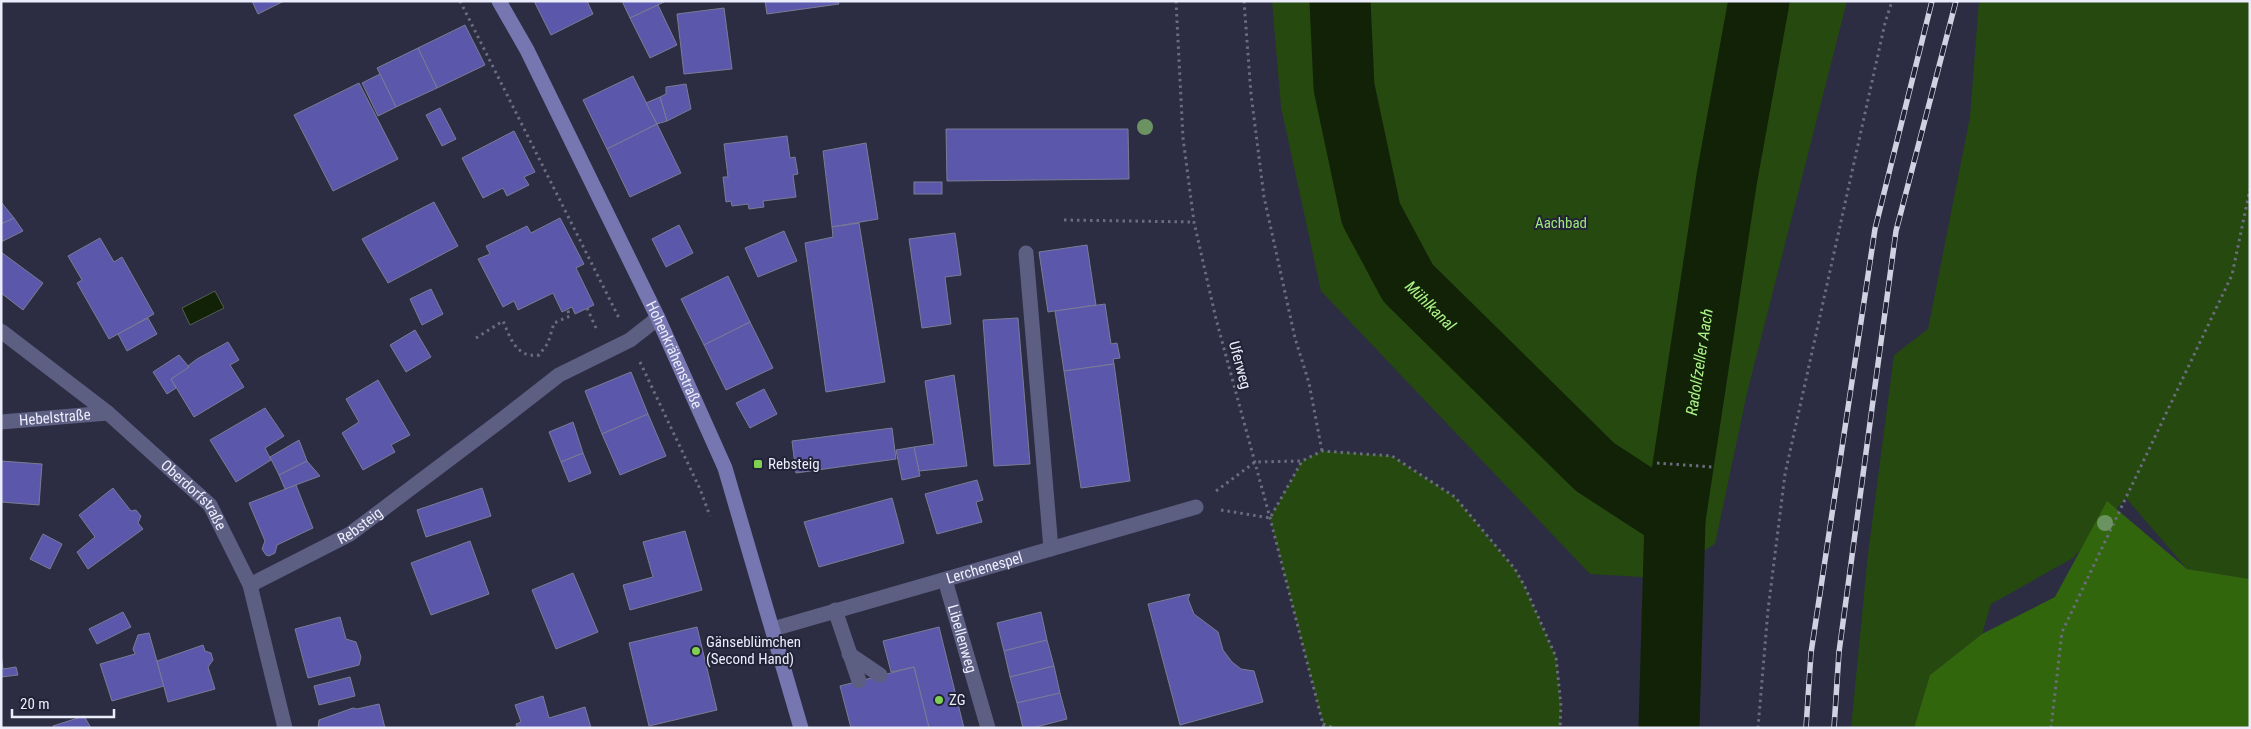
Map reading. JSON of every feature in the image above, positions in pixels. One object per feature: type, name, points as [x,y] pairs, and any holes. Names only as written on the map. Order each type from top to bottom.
[{"type":"main road","name":"Hohenkrähenstraße","points":[[498,1],[527,50],[658,318],[725,468],[801,728]]},
{"type":"street","points":[[1026,253],[1051,549]]},
{"type":"street","name":"Rebsteig","points":[[250,585],[350,534],[559,375],[630,340],[658,318]]},
{"type":"street","name":"Oberdorfstraße","points":[[1,331],[108,413],[210,505],[250,585],[285,728]]},
{"type":"street","name":"Hebelstraße","points":[[1,422],[108,413]]},
{"type":"street","name":"Lerchenespel","points":[[773,629],[1196,507]]},
{"type":"street","name":"Libellenweg","points":[[945,580],[988,728]]},
{"type":"street","points":[[835,610],[859,681]]},
{"type":"street","points":[[849,654],[880,675]]},
{"type":"path","name":"Uferweg","points":[[1176,1],[1183,138],[1194,222],[1216,319],[1270,518],[1323,726]]},
{"type":"path","points":[[1244,1],[1251,94],[1264,197],[1295,338],[1309,383],[1322,451]]},
{"type":"path","points":[[1758,728],[1768,610],[1785,474],[1885,23],[1892,1]]},
{"type":"path","points":[[2051,728],[2062,632],[2232,275],[2250,189]]},
{"type":"path","points":[[1064,220],[1194,222]]},
{"type":"path","points":[[476,338],[503,321],[514,346],[522,353],[531,356],[539,355],[548,343],[554,322],[570,316],[567,310]]},
{"type":"path","points":[[1196,507],[1255,462],[1302,461],[1322,451],[1392,456],[1455,497],[1515,569],[1556,657],[1561,706],[1560,728]]},
{"type":"path","points":[[1196,507],[1270,518],[1302,461]]},
{"type":"path","points":[[1657,463],[1712,468]]},
{"type":"path","points":[[1323,726],[1334,728]]},
{"type":"green space","name":"Aachbad","points":[[1272,1],[1847,1],[1747,393],[1715,544],[1658,578],[1590,574],[1321,291],[1281,107]]},
{"type":"green space","points":[[1979,1],[2250,1],[2250,579],[2187,569],[2126,498],[2073,558],[1991,604],[1982,634],[1930,675],[1914,728],[1851,728],[1868,554],[1894,355],[1928,329],[1970,117]]},
{"type":"green space","points":[[1322,451],[1392,456],[1455,497],[1515,569],[1525,587],[1556,657],[1561,706],[1560,728],[1324,728],[1270,518],[1302,461]]},
{"type":"green space","points":[[2107,501],[2187,569],[2250,579],[2250,728],[1914,728],[1930,675],[1982,634],[2055,597]]},
{"type":"shaded area","points":[[215,291],[224,308],[190,325],[182,308]]},
{"type":"building","points":[[252,1],[284,1],[258,14]]},
{"type":"building","points":[[534,1],[587,1],[593,14],[551,35]]},
{"type":"building","points":[[622,1],[664,1],[664,2],[630,18]]},
{"type":"building","points":[[765,1],[838,1],[839,4],[767,14]]},
{"type":"building","points":[[658,5],[677,45],[650,58],[630,18]]},
{"type":"building","points":[[724,8],[732,69],[684,74],[677,14]]},
{"type":"building","points":[[465,25],[485,65],[437,88],[418,48]]},
{"type":"building","points":[[418,48],[437,88],[396,107],[377,68]]},
{"type":"building","points":[[380,74],[396,107],[378,116],[362,83]]},
{"type":"building","points":[[633,76],[657,124],[607,149],[583,100]]},
{"type":"building","points":[[359,83],[398,159],[333,191],[294,115]]},
{"type":"building","points":[[686,84],[691,109],[667,121],[660,97],[666,94],[666,87]]},
{"type":"building","points":[[660,97],[667,121],[657,124],[646,103]]},
{"type":"building","points":[[440,108],[456,139],[442,146],[426,115]]},
{"type":"building","points":[[657,124],[681,173],[630,197],[607,149]]},
{"type":"building","points":[[946,129],[1128,129],[1129,179],[947,181]]},
{"type":"building","points":[[514,131],[535,172],[524,177],[529,185],[507,196],[503,188],[483,198],[462,158]]},
{"type":"building","points":[[787,136],[790,158],[795,157],[798,174],[793,175],[796,197],[763,201],[764,207],[749,209],[748,204],[732,206],[731,201],[726,202],[723,177],[728,177],[724,144]]},
{"type":"building","points":[[866,143],[878,219],[832,227],[823,151]]},
{"type":"building","points":[[914,182],[942,182],[942,194],[914,194]]},
{"type":"building","points":[[1,202],[14,218],[1,224]]},
{"type":"building","points":[[434,202],[458,246],[388,283],[362,239]]},
{"type":"building","points":[[14,218],[23,231],[1,242],[1,224]]},
{"type":"building","points":[[560,218],[584,264],[576,268],[594,305],[575,314],[572,307],[562,312],[553,293],[518,310],[514,301],[503,307],[478,259],[490,254],[486,246],[527,226],[531,233]]},
{"type":"building","points":[[859,223],[885,382],[826,392],[805,243],[833,237],[832,227]]},
{"type":"building","points":[[679,225],[693,253],[666,267],[652,239]]},
{"type":"building","points":[[784,231],[797,261],[758,277],[745,248]]},
{"type":"building","points":[[955,233],[961,275],[945,277],[951,324],[922,328],[909,239]]},
{"type":"building","points":[[100,238],[114,262],[122,257],[154,314],[109,339],[77,283],[82,280],[68,256]]},
{"type":"building","points":[[1087,245],[1096,305],[1048,312],[1039,252]]},
{"type":"building","points":[[1,252],[43,283],[23,310],[1,293]]},
{"type":"building","points":[[728,276],[750,322],[704,345],[681,299]]},
{"type":"building","points":[[431,289],[443,314],[422,325],[410,299]]},
{"type":"building","points":[[1105,304],[1111,344],[1117,343],[1120,358],[1113,359],[1114,364],[1064,371],[1055,311]]},
{"type":"building","points":[[148,318],[157,334],[127,351],[118,334]]},
{"type":"building","points":[[1018,318],[1030,464],[994,466],[983,320]]},
{"type":"building","points":[[750,322],[773,368],[726,390],[704,345]]},
{"type":"building","points":[[415,330],[431,357],[406,372],[390,345]]},
{"type":"building","points":[[228,342],[239,360],[230,365],[244,387],[194,417],[171,379],[197,359]]},
{"type":"building","points":[[179,355],[189,367],[171,379],[176,388],[167,394],[153,372]]},
{"type":"building","points":[[1114,364],[1130,481],[1081,488],[1064,371]]},
{"type":"building","points":[[631,372],[648,414],[602,434],[585,391]]},
{"type":"building","points":[[954,375],[967,466],[919,471],[914,447],[934,444],[925,381]]},
{"type":"building","points":[[378,380],[410,435],[391,445],[395,452],[363,470],[342,433],[359,422],[346,399]]},
{"type":"building","points":[[764,389],[777,414],[750,428],[736,403]]},
{"type":"building","points":[[265,408],[284,436],[265,448],[271,460],[236,482],[210,440]]},
{"type":"building","points":[[648,414],[666,456],[620,475],[602,434]]},
{"type":"building","points":[[573,422],[583,453],[561,462],[549,432]]},
{"type":"building","points":[[892,428],[896,459],[796,473],[792,441]]},
{"type":"building","points":[[299,440],[307,461],[279,475],[270,457]]},
{"type":"building","points":[[914,447],[920,476],[902,480],[896,450]]},
{"type":"building","points":[[583,453],[591,473],[569,482],[561,462]]},
{"type":"building","points":[[1,461],[42,464],[39,505],[1,502]]},
{"type":"building","points":[[307,461],[320,476],[285,489],[279,475]]},
{"type":"building","points":[[977,480],[983,500],[976,502],[982,522],[937,534],[925,494]]},
{"type":"building","points":[[296,485],[313,528],[277,545],[275,553],[269,556],[266,555],[262,549],[265,541],[249,503]]},
{"type":"building","points":[[113,488],[131,511],[136,510],[141,516],[138,523],[143,529],[88,569],[77,552],[95,537],[79,515]]},
{"type":"building","points":[[482,488],[491,516],[426,537],[417,510]]},
{"type":"building","points":[[892,498],[904,543],[819,567],[804,522]]},
{"type":"building","points":[[685,531],[702,590],[630,610],[623,585],[653,577],[643,542]]},
{"type":"building","points":[[43,534],[62,544],[50,569],[30,559]]},
{"type":"building","points":[[470,541],[489,594],[431,615],[411,563]]},
{"type":"building","points":[[573,573],[598,632],[556,649],[532,590]]},
{"type":"building","points":[[1190,594],[1188,599],[1194,614],[1218,632],[1223,650],[1232,662],[1241,669],[1254,671],[1263,702],[1180,725],[1148,604]]},
{"type":"building","points":[[123,612],[131,627],[97,644],[89,629]]},
{"type":"building","points":[[1041,612],[1047,640],[1004,651],[997,623]]},
{"type":"building","points":[[340,617],[346,639],[356,642],[361,657],[359,665],[308,678],[295,629]]},
{"type":"building","points":[[697,627],[717,710],[649,726],[629,643]]},
{"type":"building","name":"ZG","points":[[939,627],[964,728],[929,728],[914,667],[891,672],[883,641]]},
{"type":"building","points":[[149,633],[164,686],[112,701],[100,664],[135,654],[133,649],[138,635]]},
{"type":"building","points":[[1047,640],[1054,666],[1010,677],[1004,651]]},
{"type":"building","points":[[203,645],[205,651],[211,653],[213,660],[208,667],[215,689],[168,702],[157,661]]},
{"type":"building","points":[[1,653],[3,669],[16,667],[18,675],[1,677]]},
{"type":"building","points":[[1054,666],[1060,693],[1017,703],[1010,677]]},
{"type":"building","name":"ZG","points":[[914,667],[929,728],[851,728],[840,686]]},
{"type":"building","points":[[350,677],[355,696],[319,705],[314,686]]},
{"type":"building","points":[[1060,693],[1067,719],[1032,728],[1023,728],[1017,703]]},
{"type":"building","points":[[543,696],[549,718],[585,707],[591,728],[517,728],[516,724],[521,722],[515,705]]},
{"type":"building","points":[[379,704],[385,728],[318,728],[319,720],[353,708],[357,709]]},
{"type":"building","points":[[84,716],[91,728],[53,728],[53,726]]},
{"type":"waterway","name":"Mühlkanal","points":[[1340,1],[1344,87],[1371,214],[1408,283],[1595,467],[1675,519]]},
{"type":"waterway","name":"Radolfzeller Aach","points":[[1669,728],[1675,519],[1727,177],[1759,1]]},
{"type":"railway","points":[[1806,728],[1811,653],[1875,229],[1932,1]]},
{"type":"railway","points":[[1834,728],[1839,652],[1896,231],[1956,1]]},
{"type":"place","name":"Rebsteig","points":[[758,464]]},
{"type":"place","name":"Gänseblümchen (Second Hand)","points":[[696,651]]},
{"type":"place","name":"ZG","points":[[939,700]]}]
